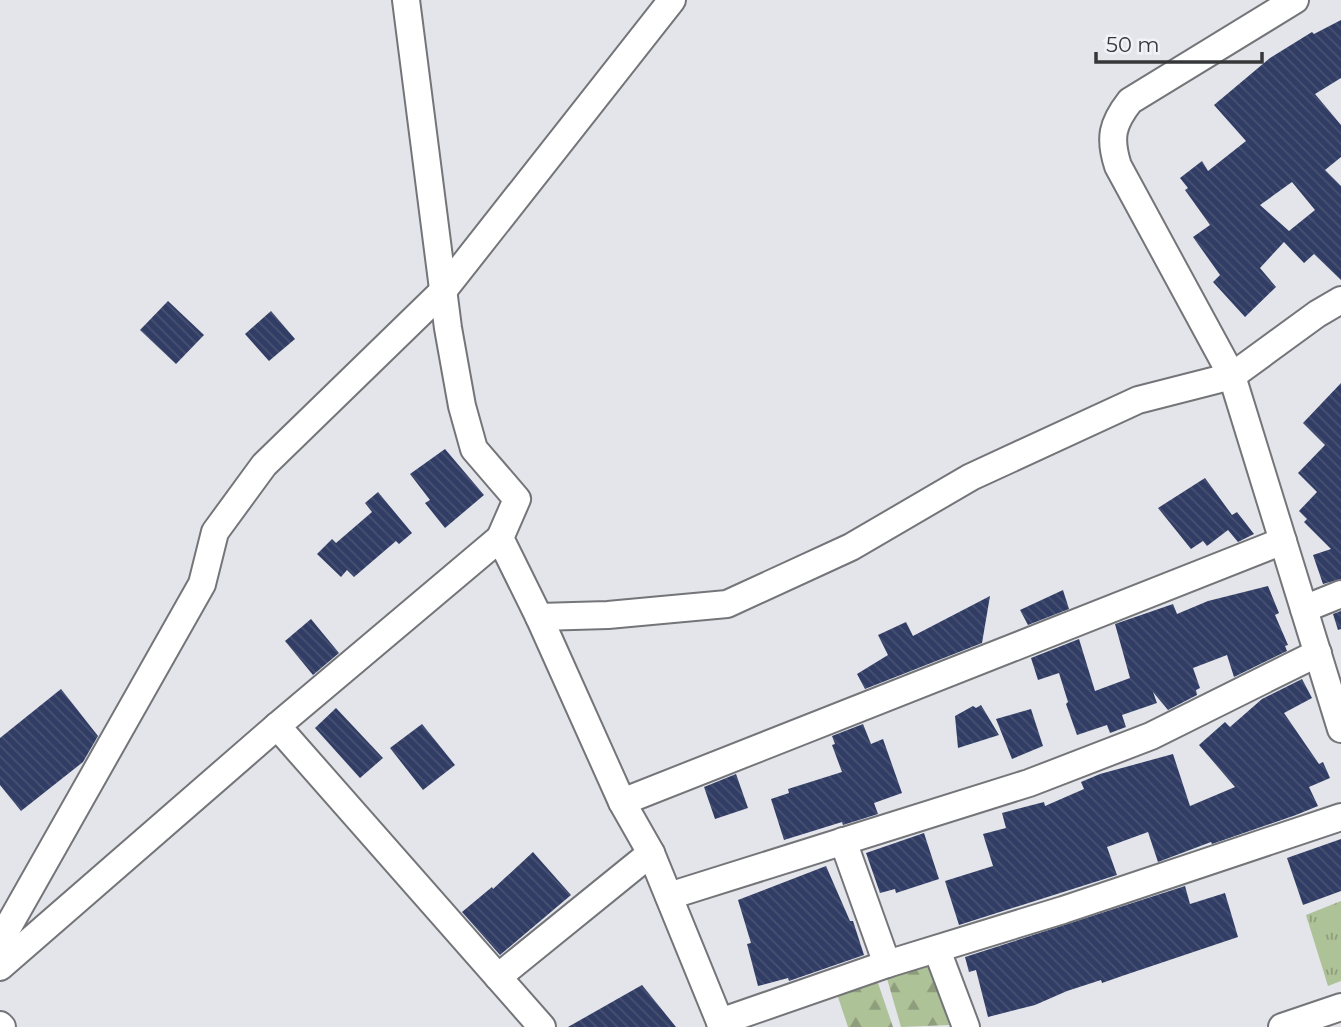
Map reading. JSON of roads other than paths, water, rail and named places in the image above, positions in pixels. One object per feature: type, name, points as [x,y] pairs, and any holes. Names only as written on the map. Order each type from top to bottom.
[{"type":"street","points":[[0,967],[277,726],[500,538],[517,499],[474,449],[462,406],[443,291],[406,0]]},
{"type":"street","points":[[0,941],[202,584],[215,532],[264,465],[443,291],[672,0]]},
{"type":"street","points":[[1295,0],[1130,101],[1119,115],[1114,131],[1113,149],[1118,166],[1232,376],[1341,729]]},
{"type":"street","points":[[539,617],[608,615],[727,604],[852,547],[971,477],[1138,400],[1232,376],[1317,314],[1341,300]]},
{"type":"street","points":[[500,538],[539,617],[622,802],[651,853],[721,1025],[887,964],[1341,817]]},
{"type":"street","points":[[622,802],[1283,541]]},
{"type":"street","points":[[1304,609],[1341,594]]},
{"type":"street","points":[[668,897],[1029,783],[1151,736],[1318,653]]},
{"type":"street","points":[[277,726],[542,1027]]},
{"type":"street","points":[[843,841],[887,964]]},
{"type":"street","points":[[498,977],[651,853]]},
{"type":"street","points":[[937,950],[966,1027]]},
{"type":"street","points":[[1282,1027],[1341,1007]]}]
